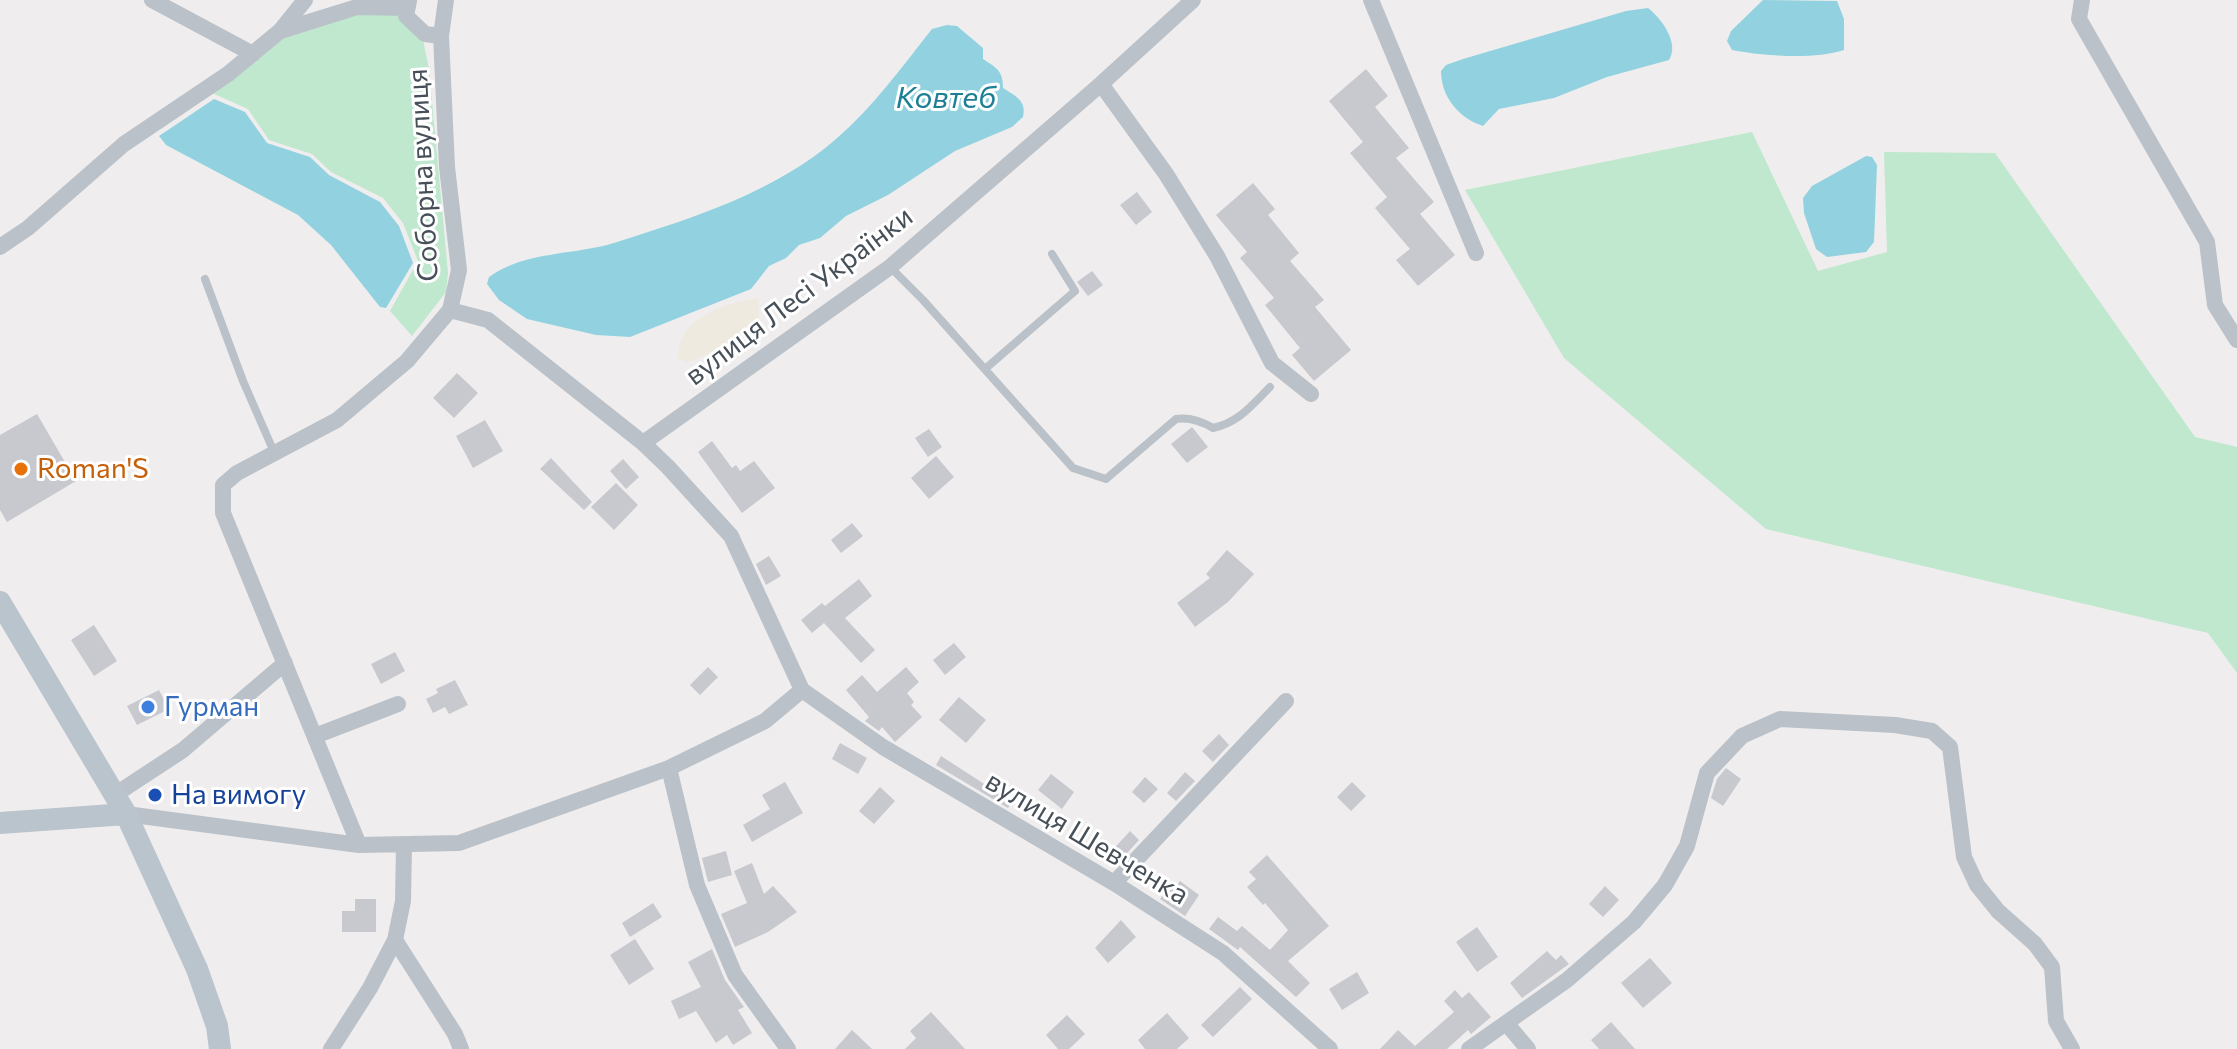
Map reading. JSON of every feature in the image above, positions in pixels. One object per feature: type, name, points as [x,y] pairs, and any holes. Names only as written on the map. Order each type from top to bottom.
[{"type":"street","points":[[152,0],[253,54]]},
{"type":"street","points":[[0,247],[28,228],[124,144],[253,54],[280,31],[305,0]]},
{"type":"street","name":"Соборна вулиця","points":[[446,0],[441,36],[447,167],[459,270],[450,310]]},
{"type":"street","name":"вулиця Лесі Українки","points":[[643,443],[890,267],[1193,0]]},
{"type":"street","points":[[1371,0],[1476,253]]},
{"type":"street","points":[[2082,0],[2079,19],[2207,242],[2215,305],[2237,340]]},
{"type":"street","points":[[280,31],[350,3],[408,4]]},
{"type":"street","name":"Соборна вулиця","points":[[408,4],[406,16],[425,34],[441,36]]},
{"type":"street","points":[[1101,84],[1166,174],[1217,256],[1272,363],[1311,394]]},
{"type":"street","points":[[0,823],[121,804],[359,845],[459,843],[669,768],[765,721],[802,690],[731,536],[643,443],[488,320],[450,310],[407,361],[337,420],[237,473],[223,485],[223,513],[359,845]]},
{"type":"street","points":[[0,602],[121,804],[197,969],[217,1026],[220,1049]]},
{"type":"street","points":[[121,804],[285,663]]},
{"type":"street","name":"вулиця Шевченка","points":[[802,690],[883,747],[1114,883],[1223,953],[1330,1049]]},
{"type":"street","points":[[1114,883],[1286,701]]},
{"type":"street","points":[[315,736],[398,704]]},
{"type":"street","points":[[1469,1049],[1567,980],[1634,922],[1665,885],[1687,846],[1707,773],[1742,736],[1780,719],[1932,731],[1950,747],[1964,857],[1977,885],[1998,911],[2035,944],[2052,967],[2056,1021],[2072,1049]]},
{"type":"street","points":[[669,768],[697,885],[735,975],[788,1049]]},
{"type":"street","points":[[331,1049],[370,988],[395,940],[403,901],[404,844]]},
{"type":"street","points":[[395,940],[455,1034],[461,1049]]},
{"type":"street","points":[[1506,1023],[1528,1049]]},
{"type":"lane","points":[[985,369],[1075,291],[1052,254]]},
{"type":"lane","points":[[890,267],[1073,468],[1106,479],[1176,419],[1186,418],[1213,428],[1230,424],[1270,387]]},
{"type":"lane","points":[[205,279],[243,381],[274,452]]},
{"type":"green space","points":[[365,13],[398,14],[423,40],[429,69],[448,273],[446,292],[412,336],[390,311],[418,261],[403,223],[383,198],[331,172],[312,154],[269,140],[248,109],[212,93],[275,39]]},
{"type":"green space","points":[[1752,132],[1818,271],[1887,252],[1884,152],[1995,153],[2195,437],[2237,447],[2237,673],[2208,633],[1766,529],[1564,358],[1465,190]]},
{"type":"sand","points":[[758,298],[760,334],[754,342],[721,349],[688,362],[678,359],[685,333],[694,323],[717,309]]},
{"type":"water","points":[[1763,0],[1837,1],[1844,19],[1844,50],[1788,56],[1732,50],[1727,41],[1731,31]]},
{"type":"water","points":[[1648,8],[1663,24],[1671,39],[1669,60],[1607,77],[1554,98],[1499,109],[1483,126],[1459,112],[1444,89],[1441,71],[1446,65],[1626,11]]},
{"type":"water","name":"Ковтеб","points":[[957,26],[983,48],[983,59],[998,70],[1003,88],[1022,102],[1023,117],[1012,127],[955,151],[888,195],[846,216],[820,238],[799,245],[786,258],[769,266],[751,289],[630,337],[596,335],[527,319],[499,300],[487,284],[489,277],[519,262],[601,246],[646,233],[704,213],[787,174],[850,127],[932,29]]},
{"type":"water","points":[[214,99],[245,112],[267,143],[310,157],[329,175],[380,202],[399,226],[413,263],[386,308],[380,307],[331,245],[298,215],[166,145],[159,136]]},
{"type":"water","points":[[1866,156],[1872,157],[1877,165],[1874,242],[1866,252],[1827,257],[1816,249],[1804,213],[1803,198],[1812,186]]},
{"type":"building","points":[[1366,69],[1388,96],[1375,107],[1409,148],[1396,158],[1434,202],[1420,214],[1455,255],[1418,286],[1396,260],[1410,249],[1375,208],[1387,197],[1350,153],[1363,142],[1329,101]]},
{"type":"building","points":[[1253,183],[1275,209],[1268,215],[1299,253],[1290,261],[1324,300],[1315,307],[1351,350],[1314,381],[1292,355],[1300,348],[1265,305],[1274,298],[1240,258],[1247,252],[1216,215]]},
{"type":"building","points":[[1137,192],[1152,212],[1136,225],[1120,205]]},
{"type":"building","points":[[1092,271],[1103,285],[1088,296],[1077,282]]},
{"type":"building","points":[[457,373],[478,393],[454,418],[433,398]]},
{"type":"building","points":[[37,414],[76,481],[7,522],[0,510],[0,435]]},
{"type":"building","points":[[485,420],[503,451],[473,468],[456,436]]},
{"type":"building","points":[[1192,427],[1208,447],[1187,463],[1171,444]]},
{"type":"building","points":[[929,429],[942,447],[928,457],[915,438]]},
{"type":"building","points":[[712,441],[732,468],[736,465],[740,471],[754,461],[775,488],[742,513],[698,452]]},
{"type":"building","points":[[936,456],[954,477],[929,499],[911,478]]},
{"type":"building","points":[[551,458],[592,502],[584,510],[540,469]]},
{"type":"building","points":[[623,459],[639,477],[626,489],[610,471]]},
{"type":"building","points":[[616,483],[638,505],[614,530],[591,507]]},
{"type":"building","points":[[852,523],[863,536],[841,553],[831,540]]},
{"type":"building","points":[[1227,550],[1254,574],[1228,602],[1195,627],[1177,603],[1210,578],[1206,574]]},
{"type":"building","points":[[769,556],[781,576],[766,585],[756,564]]},
{"type":"building","points":[[859,579],[872,596],[845,618],[875,650],[861,663],[824,623],[812,633],[801,620],[822,603],[825,606]]},
{"type":"building","points":[[94,625],[117,661],[94,676],[71,640]]},
{"type":"building","points":[[954,643],[966,657],[945,675],[933,660]]},
{"type":"building","points":[[395,652],[405,671],[381,684],[371,664]]},
{"type":"building","points":[[708,667],[718,677],[700,695],[690,685]]},
{"type":"building","points":[[906,667],[919,682],[907,693],[914,702],[911,705],[922,717],[895,742],[882,727],[879,731],[865,721],[869,717],[846,690],[862,675],[877,692]]},
{"type":"building","points":[[455,680],[468,705],[449,714],[445,707],[433,713],[426,699],[438,693],[436,689]]},
{"type":"building","name":"Гурман","points":[[159,690],[169,709],[137,725],[127,706]]},
{"type":"building","points":[[959,697],[986,720],[966,743],[939,720]]},
{"type":"building","points":[[1219,734],[1229,745],[1213,762],[1202,751]]},
{"type":"building","points":[[840,743],[867,758],[858,774],[832,759]]},
{"type":"building","points":[[941,756],[1012,802],[1008,808],[936,765]]},
{"type":"building","points":[[1726,768],[1741,779],[1723,806],[1711,798],[1717,779]]},
{"type":"building","points":[[1185,772],[1195,781],[1176,801],[1167,793]]},
{"type":"building","points":[[1051,774],[1074,792],[1062,809],[1038,790]]},
{"type":"building","points":[[1145,777],[1158,789],[1144,803],[1132,792]]},
{"type":"building","points":[[785,782],[803,813],[752,842],[743,825],[770,809],[762,795]]},
{"type":"building","points":[[1352,782],[1366,796],[1351,811],[1337,797]]},
{"type":"building","points":[[880,787],[895,801],[874,824],[859,811]]},
{"type":"building","points":[[1130,831],[1139,840],[1117,864],[1108,855]]},
{"type":"building","points":[[726,851],[732,875],[708,882],[702,858]]},
{"type":"building","points":[[1267,855],[1329,926],[1288,961],[1310,983],[1296,997],[1240,947],[1238,950],[1209,929],[1218,917],[1237,931],[1242,926],[1270,950],[1288,930],[1247,887],[1256,879],[1249,872]]},
{"type":"building","points":[[752,863],[764,894],[773,886],[797,912],[768,932],[735,947],[721,914],[747,903],[734,871]]},
{"type":"building","points":[[1180,881],[1199,895],[1185,916],[1160,899],[1170,885],[1175,888]]},
{"type":"building","points":[[1605,886],[1619,900],[1603,917],[1589,904]]},
{"type":"building","points":[[355,899],[376,899],[376,932],[342,932],[342,911],[355,911]]},
{"type":"building","points":[[653,903],[662,917],[630,937],[622,923]]},
{"type":"building","points":[[1121,920],[1136,937],[1108,963],[1095,948]]},
{"type":"building","points":[[1477,927],[1498,957],[1477,972],[1456,942]]},
{"type":"building","points":[[635,939],[654,969],[629,985],[610,955]]},
{"type":"building","points":[[712,949],[725,980],[744,1007],[738,1010],[752,1033],[733,1045],[727,1035],[716,1043],[696,1011],[679,1019],[671,1001],[701,987],[688,962]]},
{"type":"building","points":[[1547,951],[1556,960],[1561,955],[1569,964],[1522,998],[1510,983]]},
{"type":"building","points":[[1650,958],[1672,983],[1643,1008],[1621,983]]},
{"type":"building","points":[[1357,972],[1369,993],[1342,1010],[1329,989]]},
{"type":"building","points":[[1240,987],[1252,999],[1213,1037],[1201,1025]]},
{"type":"building","points":[[1455,990],[1462,998],[1469,992],[1491,1017],[1471,1034],[1468,1030],[1447,1049],[1380,1049],[1398,1030],[1415,1046],[1454,1012],[1444,1001]]},
{"type":"building","points":[[931,1012],[965,1049],[905,1049],[916,1038],[910,1031]]},
{"type":"building","points":[[1167,1013],[1189,1038],[1177,1049],[1145,1049],[1138,1040]]},
{"type":"building","points":[[1067,1015],[1085,1034],[1069,1049],[1058,1049],[1046,1035]]},
{"type":"building","points":[[1611,1022],[1635,1049],[1599,1049],[1591,1040]]},
{"type":"building","points":[[852,1030],[872,1049],[835,1049]]},
{"type":"place","name":"Roman'S","points":[[21,469]]},
{"type":"place","name":"Гурман","points":[[148,707]]},
{"type":"place","name":"На вимогу","points":[[155,795]]}]
